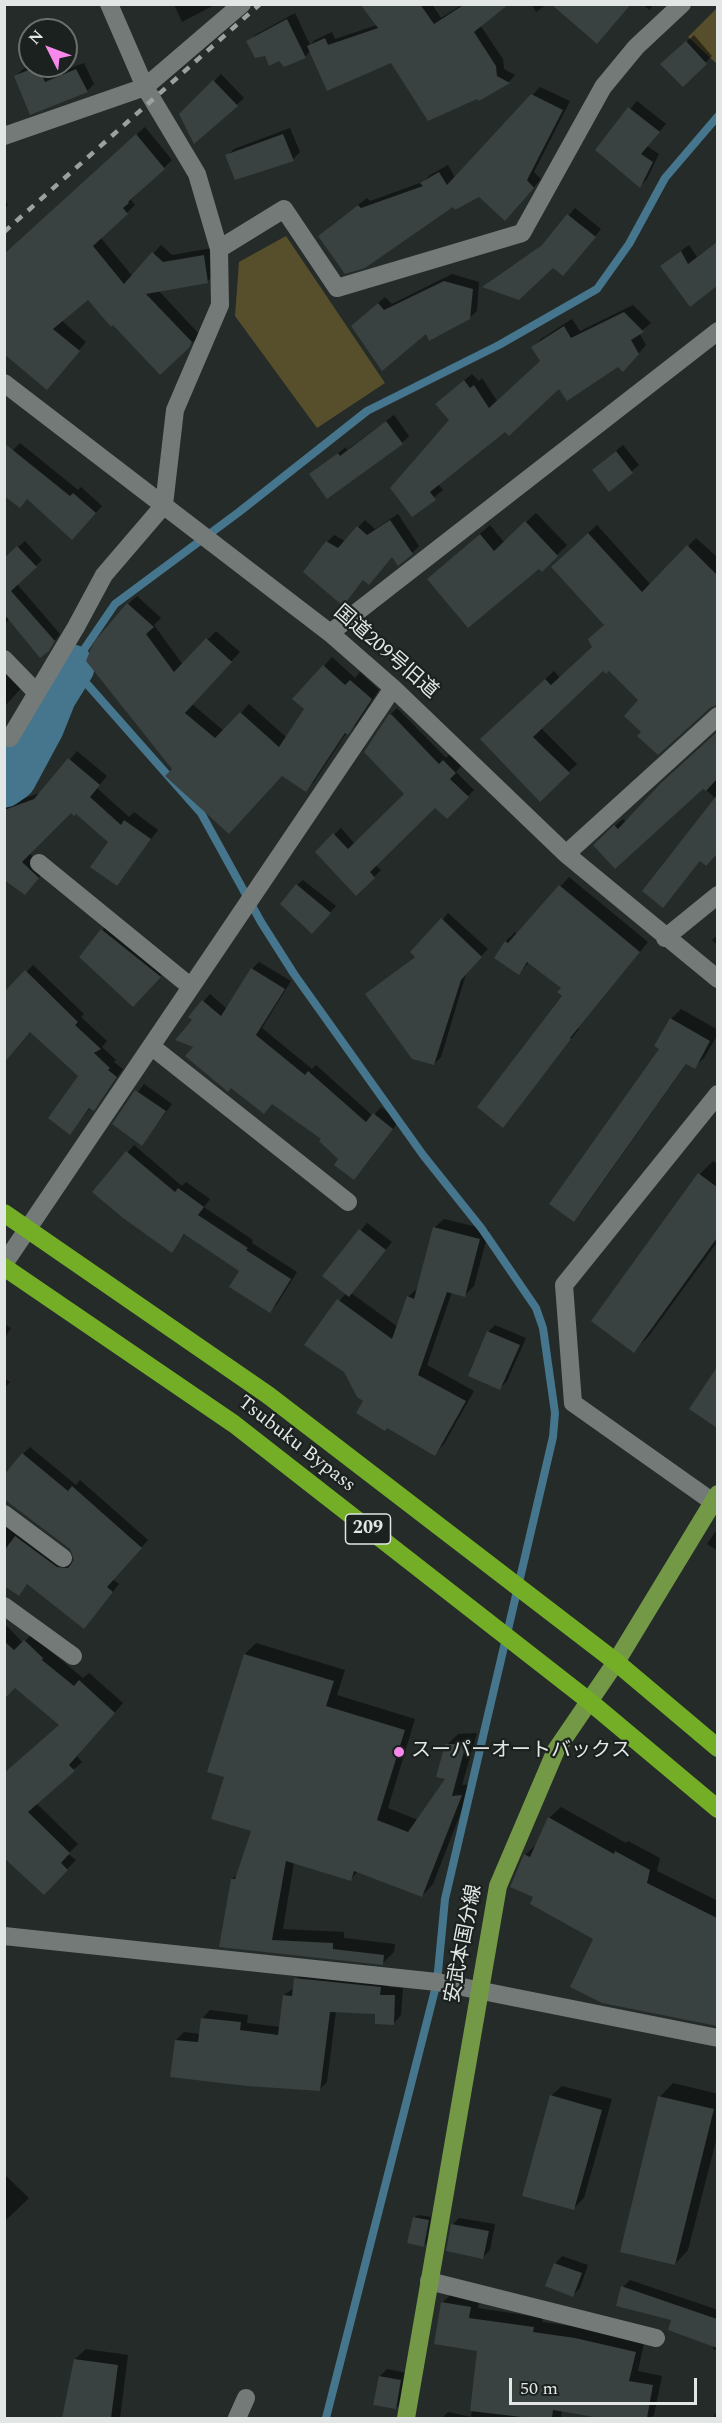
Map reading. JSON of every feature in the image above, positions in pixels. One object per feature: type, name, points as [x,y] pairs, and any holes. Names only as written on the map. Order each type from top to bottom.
[{"type":"highway","name":"Tsubuku Bypass","points":[[4,1214],[267,1395],[616,1662],[717,1748]]},
{"type":"highway","name":"Tsubuku Bypass","points":[[4,1266],[234,1424],[589,1701],[717,1809]]},
{"type":"main road","name":"安武本国分線","points":[[406,2418],[498,1886],[556,1750],[616,1662],[715,1498]]},
{"type":"street","points":[[10,738],[104,575],[164,505],[175,410],[220,305],[219,249],[197,174],[145,87],[109,4]]},
{"type":"street","points":[[4,136],[145,87],[242,4]]},
{"type":"street","points":[[219,249],[284,210],[337,288],[522,233],[603,87],[636,47],[682,4]]},
{"type":"street","points":[[330,633],[717,331]]},
{"type":"street","name":"国道209号旧道","points":[[4,383],[330,633],[393,688],[566,854],[717,979]]},
{"type":"street","points":[[4,659],[37,693]]},
{"type":"street","points":[[4,1266],[393,688]]},
{"type":"street","points":[[566,854],[717,716]]},
{"type":"street","points":[[39,863],[191,987]]},
{"type":"street","points":[[665,938],[717,895]]},
{"type":"street","points":[[151,1046],[348,1202]]},
{"type":"street","points":[[715,1498],[573,1403],[564,1285],[717,1094]]},
{"type":"street","points":[[4,1514],[63,1558]]},
{"type":"street","points":[[4,1606],[73,1656]]},
{"type":"street","points":[[4,1936],[437,1982],[717,2038]]},
{"type":"street","points":[[429,2281],[656,2338]]},
{"type":"street","points":[[237,2418],[246,2398]]},
{"type":"shaded area","points":[[717,8],[717,64],[688,37]]},
{"type":"shaded area","points":[[286,236],[385,383],[317,428],[235,316],[239,262]]},
{"type":"building","points":[[360,4],[420,4],[434,24],[465,4],[509,4],[474,32],[496,66],[497,76],[510,83],[479,101],[477,99],[428,121],[391,63],[327,91],[307,46],[325,38],[328,45],[378,28]]},
{"type":"building","points":[[551,4],[631,4],[597,44]]},
{"type":"building","points":[[287,19],[306,58],[284,67],[279,61],[269,66],[265,56],[255,58],[246,41]]},
{"type":"building","points":[[686,41],[707,64],[683,87],[660,64]]},
{"type":"building","points":[[78,73],[88,92],[30,115],[14,76],[18,74],[18,78],[43,78],[45,82],[55,78],[78,78]]},
{"type":"building","points":[[213,80],[238,106],[194,144],[179,114]]},
{"type":"building","points":[[531,94],[563,110],[527,180],[534,188],[505,221],[479,197],[455,210],[453,207],[365,268],[345,274],[318,236],[358,205],[361,208],[423,186],[420,183],[439,172],[447,185]]},
{"type":"building","points":[[628,107],[660,132],[641,154],[653,162],[640,188],[595,150]]},
{"type":"building","points":[[136,134],[165,169],[128,202],[123,208],[128,214],[93,246],[124,284],[152,252],[163,262],[204,255],[208,283],[146,294],[192,342],[189,348],[160,375],[113,325],[111,327],[88,300],[53,329],[80,351],[47,390],[4,354],[4,254]]},
{"type":"building","points":[[283,134],[294,161],[235,180],[225,155]]},
{"type":"building","points":[[567,214],[596,237],[563,276],[553,268],[519,300],[482,287],[542,245]]},
{"type":"building","points":[[717,242],[717,286],[690,307],[660,266],[681,251],[688,264]]},
{"type":"building","points":[[444,281],[473,289],[470,319],[429,341],[426,334],[382,371],[351,326],[378,303],[384,310]]},
{"type":"building","points":[[624,312],[644,332],[631,340],[639,354],[623,372],[618,367],[567,401],[559,389],[509,436],[505,432],[430,492],[436,500],[412,517],[390,488],[449,420],[435,404],[464,380],[470,388],[474,385],[489,408],[540,361],[531,347],[564,326],[571,338]]},
{"type":"building","points":[[386,421],[403,444],[327,499],[309,474],[338,453],[340,456]]},
{"type":"building","points":[[4,443],[70,496],[73,493],[96,513],[72,540],[27,499],[20,508],[4,496]]},
{"type":"building","points":[[616,451],[633,473],[609,492],[592,470]]},
{"type":"building","points":[[390,520],[413,554],[398,566],[392,557],[369,585],[363,580],[343,606],[303,572],[326,541],[338,548],[357,526],[367,535]]},
{"type":"building","points":[[525,521],[558,556],[542,572],[539,569],[468,628],[427,579],[480,534],[494,551]]},
{"type":"building","points":[[588,533],[642,592],[687,545],[717,575],[717,705],[710,708],[658,755],[637,736],[641,732],[624,716],[638,700],[609,671],[606,674],[603,671],[533,737],[570,773],[540,802],[480,739],[545,679],[551,685],[592,647],[588,639],[604,625],[551,567]]},
{"type":"building","points":[[17,546],[37,567],[11,591],[55,641],[49,651],[40,658],[4,614],[4,558]]},
{"type":"building","points":[[127,603],[154,627],[146,634],[174,672],[206,638],[232,662],[185,713],[215,738],[240,712],[279,747],[304,709],[292,699],[323,665],[345,685],[350,680],[372,699],[348,735],[345,733],[306,792],[282,776],[229,834],[165,776],[172,769],[86,661],[93,643]]},
{"type":"building","points":[[389,714],[439,764],[443,760],[456,773],[450,779],[469,797],[447,819],[435,808],[370,872],[375,878],[356,896],[315,852],[333,833],[348,849],[404,794],[364,752]]},
{"type":"building","points":[[717,732],[717,779],[615,869],[593,845],[614,825],[618,829],[661,783]]},
{"type":"building","points":[[68,758],[100,785],[90,797],[121,825],[124,820],[151,839],[117,886],[90,867],[108,842],[76,814],[74,816],[71,813],[22,862],[39,878],[25,895],[4,880],[4,810],[34,799]]},
{"type":"building","points":[[717,795],[717,854],[706,866],[700,861],[663,908],[642,891]]},
{"type":"building","points":[[296,884],[331,913],[312,934],[280,904]]},
{"type":"building","points":[[559,885],[640,952],[570,1038],[503,1128],[477,1107],[562,996],[557,992],[561,988],[527,962],[519,975],[494,958],[505,941],[508,943]]},
{"type":"building","points":[[441,918],[482,957],[461,980],[434,1065],[412,1059],[365,994],[415,957],[410,952]]},
{"type":"building","points":[[101,929],[161,977],[133,1007],[79,957]]},
{"type":"building","points":[[251,968],[285,989],[256,1035],[305,1075],[308,1071],[366,1122],[373,1113],[393,1129],[354,1180],[334,1165],[338,1159],[319,1141],[321,1139],[272,1104],[264,1114],[231,1088],[228,1092],[185,1056],[193,1047],[175,1040],[192,1020],[188,1017],[202,1000],[221,1016]]},
{"type":"building","points":[[25,970],[78,1022],[75,1025],[101,1049],[94,1053],[117,1077],[94,1111],[89,1108],[70,1135],[48,1118],[78,1076],[30,1032],[4,1063],[4,992]]},
{"type":"building","points":[[670,1018],[710,1041],[695,1069],[686,1064],[574,1222],[549,1204],[659,1049],[654,1046]]},
{"type":"building","points":[[135,1090],[166,1111],[142,1146],[112,1124]]},
{"type":"building","points":[[126,1151],[175,1192],[178,1188],[204,1207],[198,1215],[291,1279],[270,1313],[229,1287],[239,1271],[184,1234],[172,1253],[123,1218],[92,1192]]},
{"type":"building","points":[[698,1173],[717,1187],[717,1238],[634,1353],[591,1321]]},
{"type":"building","points":[[433,1227],[480,1239],[465,1297],[447,1292],[418,1375],[466,1401],[435,1456],[387,1428],[385,1431],[356,1413],[363,1401],[357,1397],[344,1372],[304,1345],[337,1299],[392,1339],[407,1296],[414,1299]]},
{"type":"building","points":[[359,1229],[386,1250],[349,1297],[322,1276]]},
{"type":"building","points":[[487,1331],[520,1345],[500,1390],[468,1376]]},
{"type":"building","points":[[717,1367],[717,1428],[689,1409]]},
{"type":"building","points":[[22,1453],[68,1491],[72,1486],[142,1548],[107,1587],[113,1592],[84,1629],[27,1584],[19,1596],[4,1586],[4,1551],[15,1536],[57,1567],[68,1568],[74,1560],[70,1549],[4,1499],[4,1475]]},
{"type":"building","points":[[24,1640],[43,1658],[42,1660],[74,1686],[79,1680],[115,1713],[69,1765],[75,1771],[28,1812],[70,1853],[61,1863],[68,1870],[44,1895],[4,1858],[4,1773],[59,1725],[15,1688],[4,1699],[4,1641],[14,1650]]},
{"type":"building","points":[[244,1654],[334,1681],[326,1706],[405,1730],[377,1820],[408,1832],[445,1779],[436,1777],[445,1744],[466,1744],[452,1796],[462,1795],[422,1897],[354,1871],[351,1881],[286,1861],[272,1940],[333,1943],[333,1949],[384,1955],[383,1965],[219,1947],[231,1879],[235,1879],[251,1831],[211,1819],[224,1777],[207,1772]]},
{"type":"building","points":[[548,1817],[614,1854],[615,1851],[650,1870],[647,1883],[717,1918],[717,2026],[602,2003],[570,1987],[593,1939],[530,1904],[533,1897],[510,1887],[524,1854],[530,1857]]},
{"type":"building","points":[[294,1978],[381,1987],[380,1995],[395,1995],[394,2025],[375,2024],[375,2014],[330,2012],[320,2091],[247,2086],[170,2077],[175,2040],[198,2042],[201,2018],[241,2022],[240,2030],[278,2035],[283,1995],[292,1996]]},
{"type":"building","points":[[550,2095],[602,2110],[574,2210],[522,2196]]},
{"type":"building","points":[[658,2096],[714,2109],[675,2265],[620,2252]]},
{"type":"building","points":[[413,2217],[429,2220],[424,2247],[407,2243]]},
{"type":"building","points":[[451,2224],[489,2231],[483,2259],[446,2251]]},
{"type":"building","points":[[554,2263],[582,2273],[573,2297],[545,2286]]},
{"type":"building","points":[[621,2286],[717,2319],[717,2348],[668,2330],[671,2320],[616,2306]]},
{"type":"building","points":[[441,2302],[471,2307],[469,2318],[534,2327],[533,2332],[575,2338],[636,2352],[629,2381],[653,2385],[647,2418],[600,2418],[553,2410],[552,2418],[530,2418],[470,2411],[477,2351],[434,2344]]},
{"type":"building","points":[[74,2359],[118,2365],[111,2418],[62,2418]]},
{"type":"building","points":[[379,2376],[401,2380],[396,2409],[373,2405]]},
{"type":"waterway","points":[[326,2418],[437,1982],[445,1899],[553,1437],[555,1413],[543,1328],[536,1308],[482,1229],[423,1155],[294,974],[261,922],[201,813],[72,667],[115,604],[239,512],[367,411],[499,345],[597,289],[629,244],[665,178],[718,116]]},
{"type":"waterway","points":[[4,785],[14,778],[42,726],[54,696],[72,667]]},
{"type":"railway","points":[[4,232],[260,4]]},
{"type":"place","name":"スーパーオートバックス","points":[[399,1752]]}]
